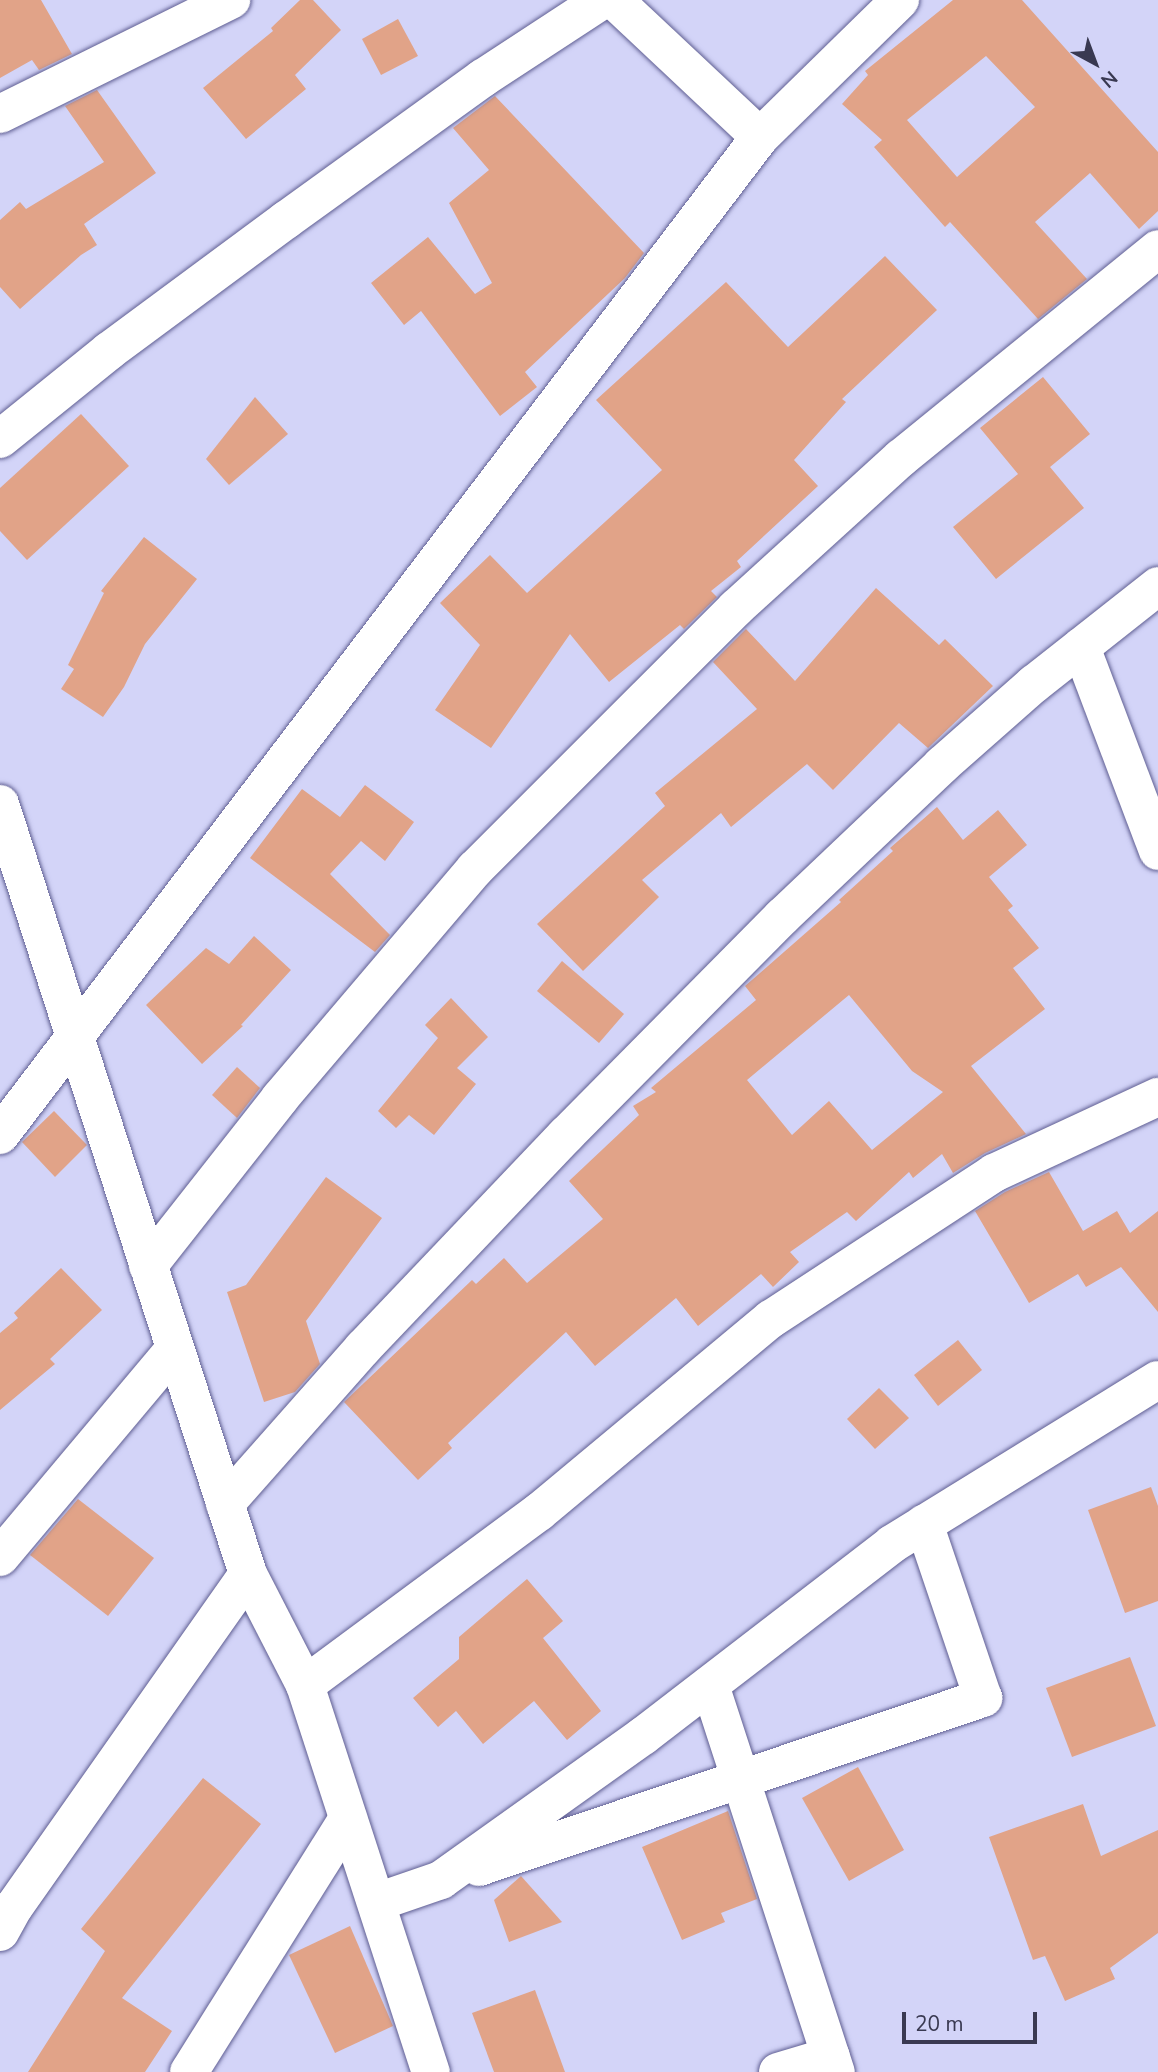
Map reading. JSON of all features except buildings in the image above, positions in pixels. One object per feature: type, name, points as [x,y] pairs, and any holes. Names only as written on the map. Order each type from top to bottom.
[{"type":"street","points":[[0,114],[231,0]]},
{"type":"street","points":[[0,439],[109,351],[286,220],[483,78],[602,0]]},
{"type":"street","points":[[614,0],[760,137]]},
{"type":"street","points":[[0,1135],[760,137],[900,0]]},
{"type":"street","points":[[148,1266],[280,1098],[475,869],[736,608],[901,458],[1158,249]]},
{"type":"street","points":[[225,1504],[363,1348],[566,1135],[782,917],[942,765],[1081,647],[1158,586]]},
{"type":"street","points":[[1081,647],[1158,851]]},
{"type":"street","points":[[2,815],[248,1574],[305,1685],[431,2072]]},
{"type":"street","points":[[305,1685],[539,1512],[771,1319],[994,1173],[1158,1097]]},
{"type":"street","points":[[0,1557],[174,1350]]},
{"type":"street","points":[[441,1880],[710,1685],[892,1544],[1158,1380]]},
{"type":"street","points":[[377,1902],[983,1698],[924,1524]]},
{"type":"street","points":[[0,1932],[13,1907],[248,1574]]},
{"type":"street","points":[[710,1685],[834,2064],[778,2072]]},
{"type":"street","points":[[189,2072],[348,1819]]}]
